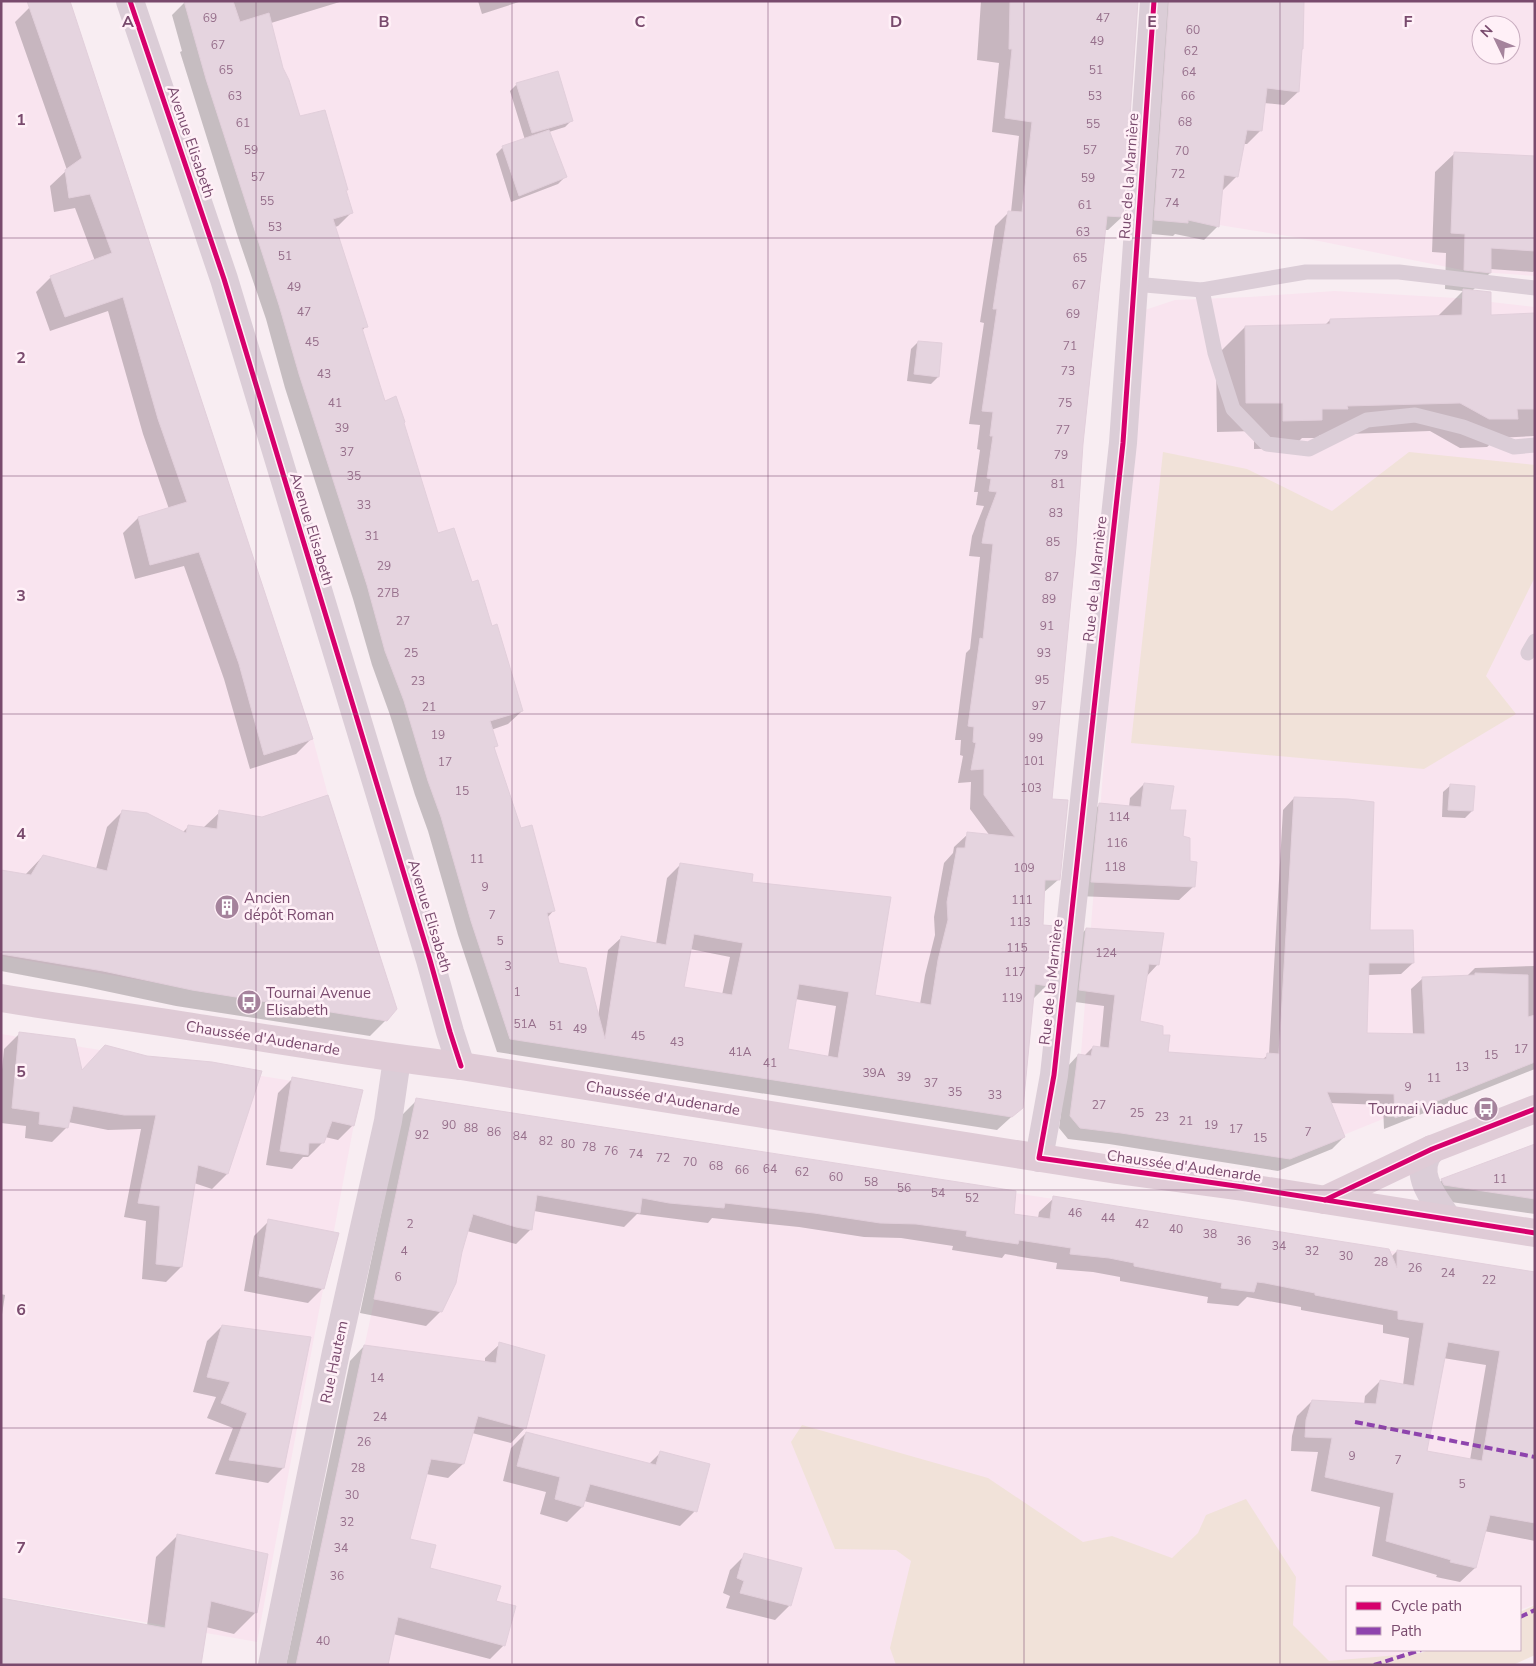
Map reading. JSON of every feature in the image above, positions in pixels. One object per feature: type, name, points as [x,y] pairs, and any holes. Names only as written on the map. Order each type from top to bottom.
[{"type":"main road","name":"Chaussée d'Audenarde","points":[[1,998],[397,1059],[461,1066],[1039,1158],[1535,1233]]},
{"type":"main road","points":[[1325,1200],[1432,1149],[1535,1109]]},
{"type":"street","name":"Avenue Elisabeth","points":[[130,1],[224,279],[461,1066]]},
{"type":"street","name":"Rue de la Marnière","points":[[1039,1158],[1054,1075],[1123,443],[1154,1]]},
{"type":"street","name":"Rue Hautem","points":[[272,1665],[336,1352],[388,1121],[397,1059]]},
{"type":"street","points":[[1432,1149],[1426,1156],[1423,1171],[1427,1187],[1448,1219]]},
{"type":"lane","points":[[1134,284],[1202,290],[1306,272],[1399,272],[1535,288]]},
{"type":"lane","points":[[1202,290],[1215,353],[1233,409],[1267,444],[1309,449],[1367,420],[1415,415],[1463,427],[1514,447],[1535,445]]},
{"type":"shaded area","points":[[1,1],[66,1],[313,739],[328,795],[262,817],[267,959],[261,1001],[1,956]]},
{"type":"shaded area","points":[[194,1],[1109,1],[1018,1107],[513,1030]]},
{"type":"shaded area","points":[[1176,1],[1535,1],[1535,276],[1467,271],[1319,241],[1157,215]]},
{"type":"shaded area","points":[[1335,291],[1456,298],[1535,307],[1535,1057],[1292,1156],[1076,1118],[1139,312],[1175,300]]},
{"type":"shaded area","points":[[1163,452],[1247,469],[1332,511],[1409,452],[1535,465],[1535,577],[1486,676],[1516,714],[1424,769],[1131,743]]},
{"type":"shaded area","points":[[1,1034],[360,1092],[257,1642],[1,1597]]},
{"type":"shaded area","points":[[417,1101],[1535,1273],[1535,1604],[1521,1610],[1521,1586],[1346,1586],[1346,1651],[1415,1651],[1377,1665],[296,1665]]},
{"type":"shaded area","points":[[802,1425],[988,1478],[1083,1542],[1112,1536],[1172,1558],[1198,1533],[1206,1515],[1246,1499],[1296,1577],[1293,1625],[1329,1661],[1426,1651],[1521,1651],[1521,1612],[1535,1605],[1535,1655],[1513,1665],[896,1665],[890,1648],[911,1561],[896,1550],[835,1549],[791,1442]]},
{"type":"building","points":[[27,1],[70,1],[313,739],[264,755],[239,664],[199,552],[150,565],[138,517],[187,502],[158,419],[123,297],[65,317],[50,276],[112,253],[90,194],[69,198],[65,170],[82,158]]},
{"type":"building","points":[[184,1],[233,1],[240,22],[269,13],[283,68],[289,80],[300,116],[325,110],[353,213],[333,219],[368,327],[362,328],[385,401],[396,396],[438,533],[454,528],[472,582],[478,580],[492,626],[497,624],[523,711],[490,721],[498,746],[494,747],[521,828],[532,825],[555,911],[547,913],[559,963],[586,968],[605,1039],[621,936],[666,945],[680,863],[753,874],[752,882],[891,897],[875,995],[931,1005],[938,960],[948,920],[947,902],[957,848],[965,848],[967,832],[1015,837],[984,795],[984,769],[971,770],[976,743],[973,742],[974,727],[968,726],[980,638],[983,639],[993,544],[982,543],[986,521],[997,492],[989,491],[991,479],[987,478],[993,436],[990,436],[993,412],[982,411],[997,309],[993,309],[1008,211],[1022,212],[1032,122],[1005,118],[1012,49],[1009,49],[1010,1],[1138,1],[1123,217],[1107,216],[1083,444],[1076,547],[1052,799],[1068,800],[1060,880],[1045,880],[1043,925],[1055,926],[1048,986],[1035,984],[1023,1108],[1012,1117],[510,1039],[471,921],[441,817],[404,701],[385,651],[367,585],[206,79]],"holes":[[[694,934],[743,943],[732,995],[684,987]],[[799,984],[849,992],[838,1058],[788,1049]]]},
{"type":"building","points":[[1169,1],[1304,1],[1303,49],[1299,92],[1267,88],[1262,131],[1247,130],[1238,177],[1224,175],[1219,227],[1188,220],[1188,223],[1154,220]]},
{"type":"building","points":[[558,71],[573,121],[532,133],[516,83]]},
{"type":"building","points":[[549,130],[567,177],[519,196],[502,146]]},
{"type":"building","points":[[1454,152],[1535,156],[1535,251],[1491,248],[1491,273],[1464,270],[1465,234],[1451,233]]},
{"type":"building","points":[[1463,289],[1491,292],[1491,315],[1535,313],[1535,409],[1517,409],[1518,419],[1489,419],[1460,403],[1347,406],[1348,409],[1322,409],[1322,420],[1283,421],[1283,403],[1246,403],[1245,326],[1330,324],[1330,319],[1462,315]]},
{"type":"building","points":[[918,341],[942,343],[939,377],[914,374]]},
{"type":"building","points":[[1144,783],[1174,786],[1170,810],[1186,810],[1183,836],[1190,838],[1190,861],[1197,862],[1195,887],[1091,882],[1099,803],[1141,807]]},
{"type":"building","points":[[1450,784],[1475,786],[1473,811],[1448,810]]},
{"type":"building","points":[[328,795],[397,1009],[387,1021],[192,990],[103,971],[1,954],[1,870],[31,875],[43,855],[107,871],[122,810],[147,813],[186,833],[188,825],[217,829],[219,810],[262,817]]},
{"type":"building","points":[[1294,797],[1374,802],[1370,930],[1413,930],[1414,963],[1369,963],[1367,1033],[1425,1034],[1422,977],[1475,975],[1475,973],[1528,975],[1528,1017],[1535,1015],[1535,1062],[1395,1118],[1394,1094],[1327,1092],[1345,1137],[1290,1159],[1080,1128],[1070,1116],[1078,1054],[1091,1056],[1093,1046],[1109,1048],[1115,995],[1079,990],[1086,928],[1164,933],[1159,965],[1149,964],[1140,1021],[1163,1026],[1163,1035],[1170,1035],[1168,1052],[1266,1059],[1267,1053],[1279,1054]]},
{"type":"building","points":[[19,1032],[75,1039],[82,1070],[105,1045],[147,1056],[212,1062],[262,1071],[228,1174],[198,1165],[182,1267],[156,1264],[160,1206],[138,1203],[156,1115],[124,1115],[73,1106],[68,1128],[39,1124],[40,1112],[12,1108]]},
{"type":"building","points":[[292,1077],[363,1090],[354,1126],[332,1121],[324,1143],[309,1143],[308,1155],[280,1151]]},
{"type":"building","points":[[416,1098],[1016,1191],[1014,1214],[1050,1219],[1053,1196],[1389,1249],[1397,1268],[1397,1250],[1535,1272],[1535,1523],[1490,1515],[1476,1568],[1450,1562],[1451,1560],[1386,1541],[1394,1493],[1325,1477],[1332,1438],[1305,1437],[1306,1420],[1312,1400],[1376,1404],[1380,1380],[1414,1386],[1424,1323],[1398,1319],[1398,1311],[1265,1283],[1257,1282],[1254,1292],[1221,1288],[1222,1283],[1134,1266],[1134,1263],[1070,1254],[1071,1248],[1019,1240],[1018,1244],[984,1239],[966,1236],[967,1231],[916,1224],[880,1223],[725,1203],[724,1208],[669,1203],[642,1198],[640,1213],[537,1195],[532,1230],[473,1214],[462,1252],[456,1283],[442,1312],[374,1299]],"holes":[[[1448,1342],[1500,1351],[1482,1461],[1427,1451]]]},
{"type":"building","points":[[1535,1144],[1535,1199],[1444,1185],[1441,1179]]},
{"type":"building","points":[[268,1219],[339,1233],[324,1289],[259,1276]]},
{"type":"building","points":[[222,1325],[311,1337],[284,1468],[229,1460],[247,1413],[221,1403],[230,1382],[207,1377]]},
{"type":"building","points":[[499,1342],[545,1355],[526,1429],[478,1416],[464,1464],[431,1459],[410,1539],[436,1545],[430,1568],[501,1586],[496,1601],[516,1606],[505,1646],[398,1617],[388,1665],[296,1665],[364,1345],[496,1363]]},
{"type":"building","points":[[526,1432],[656,1465],[660,1451],[710,1464],[697,1512],[590,1484],[583,1507],[555,1499],[560,1477],[517,1466]]},
{"type":"building","points":[[177,1534],[268,1554],[257,1613],[211,1601],[201,1665],[1,1665],[1,1598],[165,1628]]},
{"type":"building","points":[[744,1553],[802,1568],[791,1606],[740,1593],[744,1581],[737,1578]]},
{"type":"marked path","points":[[1355,1422],[1535,1457]]},
{"type":"marked path","points":[[1521,1617],[1535,1610]]},
{"type":"marked path","points":[[1374,1665],[1418,1651]]},
{"type":"cycle path","points":[[130,1],[224,279],[461,1066]]},
{"type":"cycle path","points":[[1154,1],[1123,443],[1054,1075],[1039,1158],[1243,1187],[1535,1233]]},
{"type":"cycle path","points":[[1325,1200],[1432,1149],[1535,1109]]},
{"type":"place","name":"Ancien dépôt Roman","points":[[227,907]]},
{"type":"place","name":"Tournai Avenue Elisabeth","points":[[249,1002]]},
{"type":"place","name":"Tournai Viaduc","points":[[1486,1109]]}]
